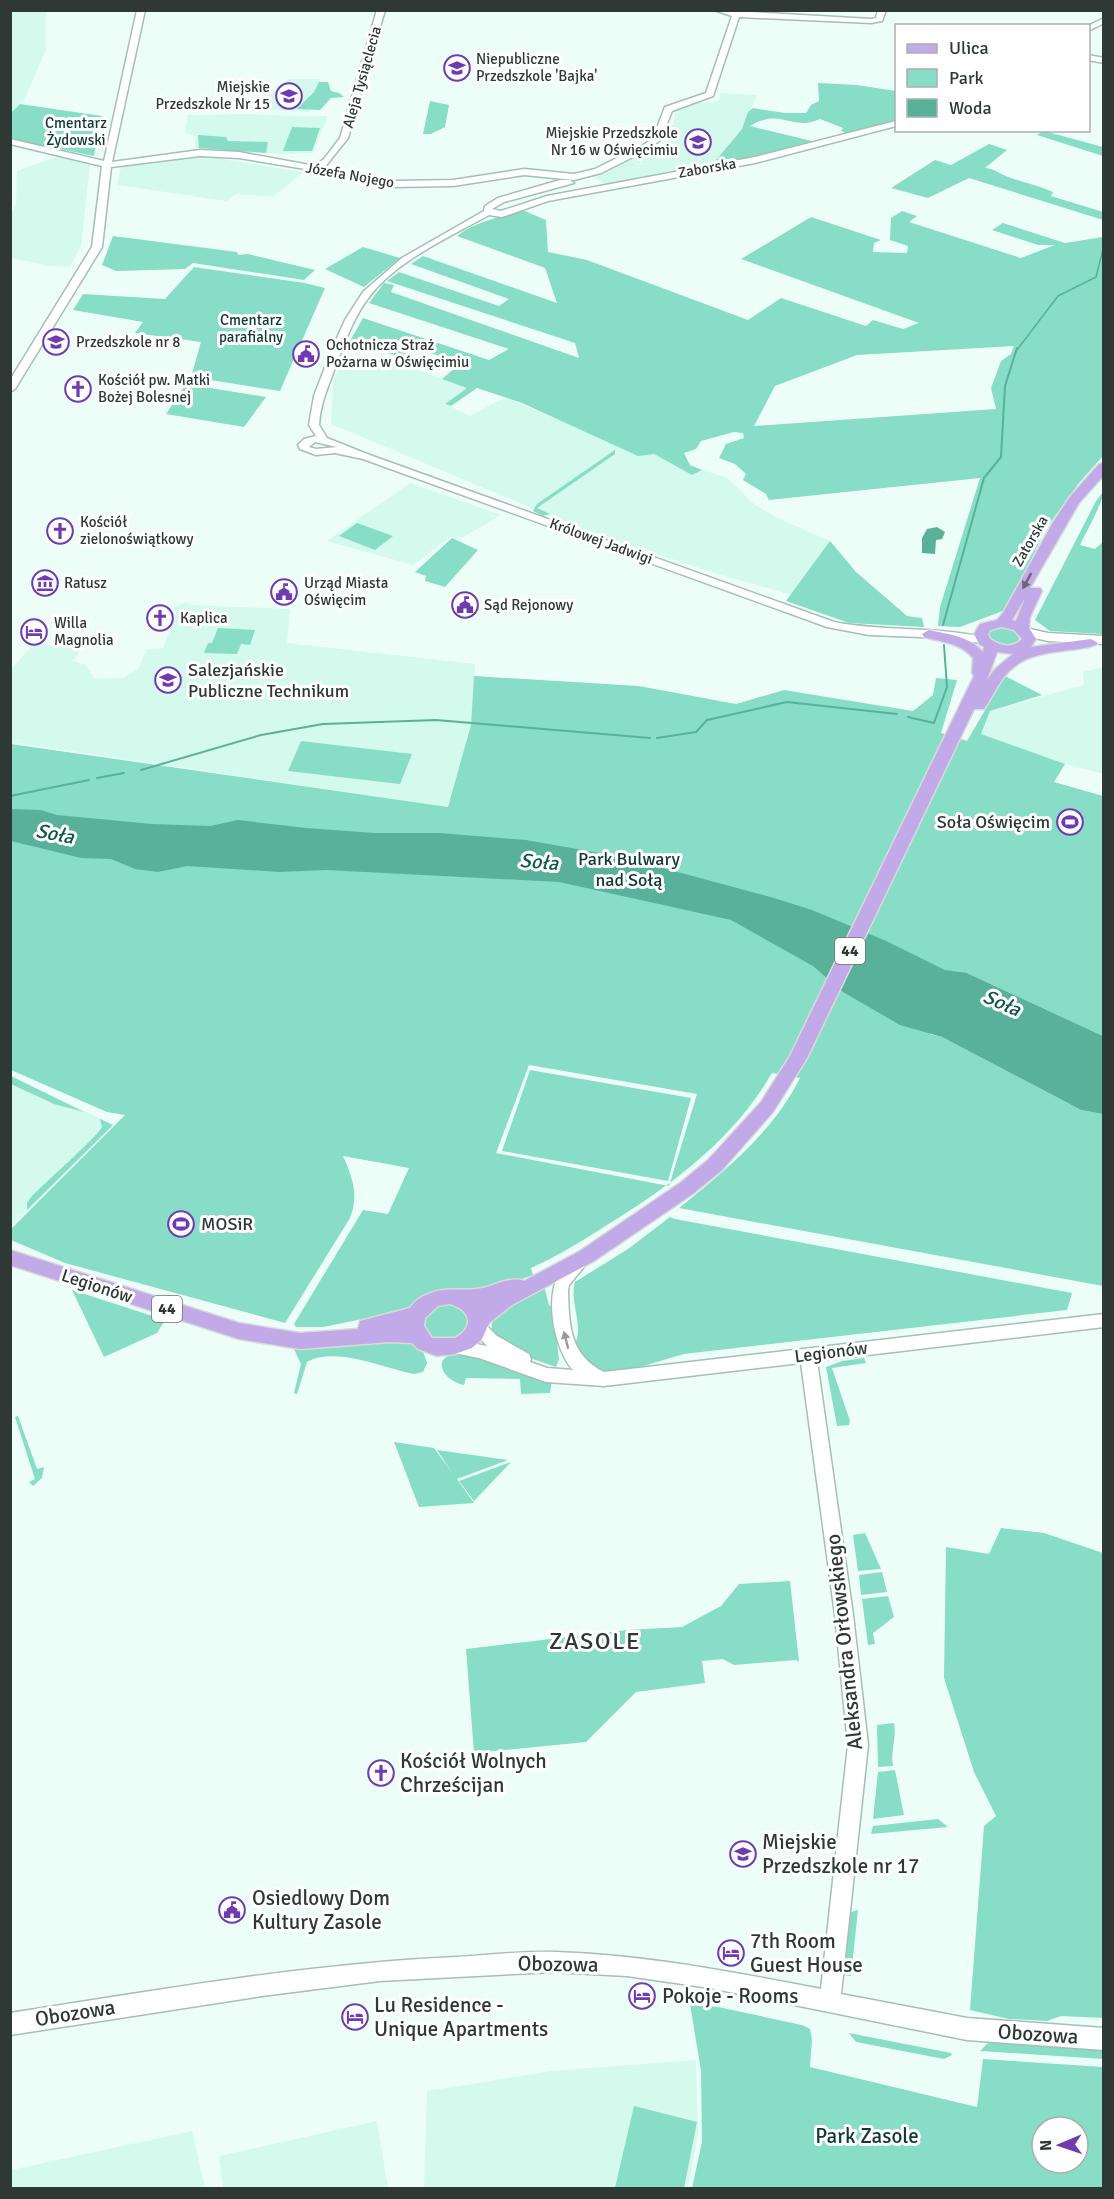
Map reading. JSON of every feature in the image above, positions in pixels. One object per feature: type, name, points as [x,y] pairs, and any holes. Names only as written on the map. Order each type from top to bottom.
[{"type":"main road","name":"Zatorska","points":[[1002,623],[1010,614],[1074,501],[1104,468]]},
{"type":"main road","name":"Zatorska","points":[[1025,634],[1023,617],[1032,596],[1093,480]]},
{"type":"main road","points":[[1010,650],[986,640],[989,625],[1002,623],[1025,634]]},
{"type":"main road","points":[[929,634],[961,643],[978,654],[981,689]]},
{"type":"main road","name":"44","points":[[417,1335],[429,1345],[438,1348],[455,1347],[473,1336],[491,1309],[543,1277],[587,1256],[658,1209],[715,1165],[766,1107],[798,1058],[920,808],[950,765],[981,689],[1010,650],[1021,648],[1025,634]]},
{"type":"main road","name":"44","points":[[981,689],[986,640]]},
{"type":"main road","points":[[981,689],[1022,653],[1041,647],[1099,642]]},
{"type":"main road","name":"Legionów","points":[[10,1257],[218,1325],[300,1341],[389,1334],[417,1335]]},
{"type":"main road","name":"44","points":[[414,1315],[428,1300],[450,1296],[460,1298],[481,1296],[543,1277]]},
{"type":"main road","points":[[460,1298],[473,1306],[479,1324]]},
{"type":"main road","points":[[414,1315],[413,1322],[417,1335]]},
{"type":"main road","name":"Legionów","points":[[290,1339],[376,1325],[414,1315]]},
{"type":"street","name":"Aleja Tysiąclecia","points":[[317,169],[327,161],[344,138],[381,10]]},
{"type":"street","points":[[717,10],[871,21],[879,19],[882,10]]},
{"type":"street","points":[[10,389],[96,252],[109,159],[142,12]]},
{"type":"street","points":[[502,207],[559,180],[572,182],[575,180],[574,177],[598,171],[648,146],[657,139],[668,109],[710,94],[731,12]]},
{"type":"street","points":[[1090,28],[1104,20]]},
{"type":"street","name":"Zaborska","points":[[310,439],[306,429],[314,414],[336,350],[369,290],[394,270],[471,221],[502,207],[754,160],[806,148],[861,130],[895,124]]},
{"type":"street","points":[[10,141],[109,159]]},
{"type":"street","name":"Józefa Nojego","points":[[109,159],[206,153],[239,155],[317,169],[367,181],[416,185],[453,183],[524,172],[559,180]]},
{"type":"street","name":"Józefa Nojego","points":[[109,159],[177,155]]},
{"type":"street","points":[[314,414],[315,428],[326,444]]},
{"type":"street","name":"Królowej Jadwigi","points":[[310,439],[304,443],[305,449],[316,452],[326,444],[362,455],[839,627],[908,632]]},
{"type":"street","points":[[908,632],[986,640]]},
{"type":"street","points":[[908,632],[986,640]]},
{"type":"street","points":[[1025,634],[1099,642]]},
{"type":"street","points":[[587,1256],[564,1278],[560,1289],[564,1339],[572,1360],[585,1372],[604,1379]]},
{"type":"street","name":"Legionów","points":[[455,1347],[480,1351],[546,1375],[604,1379],[1104,1320]]},
{"type":"street","name":"Legionów","points":[[479,1324],[491,1341],[558,1376]]},
{"type":"street","name":"Aleksandra Orłowskiego","points":[[808,1355],[844,1615],[858,1745],[830,2002]]},
{"type":"street","name":"Obozowa","points":[[10,2024],[262,1984],[368,1972],[457,1965],[541,1962],[627,1966],[673,1972],[967,2029],[1104,2039]]},
{"type":"shaded area","points":[[11,11],[46,11],[46,50],[24,100],[11,113]]},
{"type":"shaded area","name":"Miejskie Przedszkole Nr 15","points":[[288,79],[321,79],[309,112],[261,109],[264,92],[284,91]]},
{"type":"shaded area","points":[[720,93],[757,95],[742,129],[716,159],[722,163],[607,185],[592,176],[653,146],[661,147],[669,138],[676,111],[680,107],[686,104],[719,101]]},
{"type":"shaded area","points":[[188,115],[328,116],[313,153],[281,154],[195,148],[195,136],[185,133]]},
{"type":"shaded area","points":[[58,156],[90,165],[81,246],[70,267],[50,266],[11,258],[11,212],[16,206],[17,171]]},
{"type":"shaded area","points":[[215,158],[303,172],[273,197],[236,194],[227,201],[117,185],[121,167],[181,159]]},
{"type":"shaded area","points":[[368,356],[388,359],[467,388],[445,404],[470,416],[500,400],[509,399],[616,444],[654,454],[692,475],[702,470],[726,477],[754,504],[775,517],[830,541],[792,595],[721,575],[589,532],[331,424],[333,380],[346,359],[367,360]]},
{"type":"shaded area","points":[[410,483],[501,515],[458,540],[451,536],[413,565],[327,541]]},
{"type":"shaded area","points":[[186,602],[191,605],[290,609],[287,643],[475,664],[471,725],[448,807],[11,742],[11,670],[33,644],[82,648],[73,661],[86,665],[94,679],[123,678],[138,669],[147,649],[163,648],[177,612],[173,608]]},
{"type":"shaded area","points":[[1103,667],[1103,774],[1050,760],[981,734],[990,711],[1084,685],[1083,672]]},
{"type":"shaded area","points":[[11,1076],[113,1125],[11,1226]]},
{"type":"shaded area","points":[[696,2060],[698,2134],[688,2188],[424,2188],[427,2091],[552,2071]]},
{"type":"shaded area","points":[[377,2121],[388,2188],[223,2188],[219,2156]]},
{"type":"shaded area","points":[[192,2131],[205,2188],[11,2188],[11,2170]]},
{"type":"green space","points":[[319,82],[328,82],[331,91],[344,97],[331,98],[320,110],[297,109],[314,92]]},
{"type":"green space","points":[[818,83],[857,85],[895,91],[895,121],[845,133],[841,131],[843,128],[820,119],[802,123],[770,119],[750,126],[816,142],[722,163],[716,160],[742,129],[748,112],[753,108],[785,113],[806,113],[811,105],[819,101]]},
{"type":"green space","points":[[430,101],[449,105],[445,127],[431,134],[423,134]]},
{"type":"green space","name":"Cmentarz Żydowski","points":[[20,104],[102,116],[94,156],[11,139],[11,113]]},
{"type":"green space","points":[[292,127],[320,128],[312,151],[283,151]]},
{"type":"green space","points":[[1048,132],[1103,147],[1103,156],[1037,135]]},
{"type":"green space","points":[[198,135],[226,137],[228,141],[268,142],[266,153],[199,148]]},
{"type":"green space","points":[[989,144],[1007,150],[985,168],[1053,192],[1051,196],[1103,212],[1103,220],[969,178],[928,198],[891,188],[935,160],[951,165]]},
{"type":"green space","points":[[520,209],[546,220],[548,252],[587,260],[748,320],[781,298],[866,326],[873,320],[903,329],[919,323],[741,259],[811,217],[881,240],[874,243],[873,252],[907,253],[908,246],[890,240],[891,218],[902,211],[917,216],[909,222],[1021,258],[1055,245],[1038,245],[992,230],[1003,223],[1065,243],[1103,237],[1103,456],[1079,483],[1045,530],[1008,609],[960,627],[938,626],[940,607],[980,478],[769,500],[766,494],[743,480],[746,474],[735,464],[719,458],[726,444],[744,438],[743,433],[734,432],[701,441],[696,449],[684,453],[690,465],[702,470],[692,475],[654,454],[638,456],[522,403],[477,388],[451,406],[445,404],[467,388],[442,379],[461,363],[415,348],[400,357],[350,341],[363,318],[489,360],[509,349],[369,303],[384,283],[394,285],[391,292],[579,358],[575,343],[387,281],[399,272],[499,306],[509,299],[411,264],[423,256],[557,303],[545,268],[457,236],[479,224]],"holes":[[[1014,346],[1011,354],[1001,361],[991,388],[996,409],[754,426],[775,386],[857,355]]]},
{"type":"green space","points":[[113,236],[237,252],[238,255],[248,254],[315,270],[304,280],[193,263],[185,269],[116,271],[102,265]]},
{"type":"green space","points":[[363,247],[400,258],[364,287],[325,269]]},
{"type":"green space","name":"Cmentarz parafialny","points":[[194,267],[325,288],[280,391],[191,377],[201,342],[135,333],[143,322],[73,310],[83,294],[165,299]]},
{"type":"green space","points":[[186,384],[266,397],[244,427],[166,414]]},
{"type":"green space","points":[[615,450],[615,454],[537,508],[550,514],[543,516],[533,511],[537,504]]},
{"type":"green space","points":[[1103,492],[1080,545],[1095,549],[1103,542],[1103,634],[1050,631],[1035,620],[1096,501]]},
{"type":"green space","points":[[357,523],[393,536],[375,550],[339,536]]},
{"type":"green space","points":[[452,538],[478,550],[445,587],[425,581],[426,576],[415,572]]},
{"type":"green space","points":[[830,541],[856,572],[907,616],[922,618],[924,627],[849,623],[786,601]]},
{"type":"green space","points":[[999,627],[1010,628],[1020,636],[1018,642],[1007,645],[990,639],[988,633]]},
{"type":"green space","points":[[218,628],[255,630],[250,645],[241,644],[237,654],[204,653],[208,643],[212,643]]},
{"type":"green space","name":"Park Bulwary nad Sołą","points":[[474,676],[639,686],[736,704],[784,690],[913,711],[933,695],[936,678],[957,680],[941,733],[967,741],[1005,676],[1042,695],[990,711],[981,734],[1065,764],[1054,782],[1103,796],[1103,1036],[967,973],[930,1034],[942,1037],[1081,1110],[1103,1114],[1103,1286],[679,1208],[714,1180],[762,1133],[789,1098],[800,1078],[772,1073],[739,1119],[720,1140],[670,1182],[697,1094],[529,1065],[496,1153],[666,1185],[579,1242],[531,1268],[533,1275],[481,1293],[468,1294],[448,1290],[435,1292],[418,1299],[407,1310],[323,1327],[296,1327],[294,1324],[363,1210],[388,1214],[409,1168],[343,1156],[354,1187],[353,1210],[285,1323],[65,1263],[11,1240],[11,1229],[125,1115],[107,1112],[11,1070],[11,744],[448,807],[471,725]]},
{"type":"green space","points":[[301,741],[412,754],[400,784],[288,771]]},
{"type":"green space","points":[[530,1070],[691,1098],[668,1181],[502,1151]]},
{"type":"green space","points":[[10,1076],[84,1112],[54,1104],[11,1084]]},
{"type":"green space","points":[[100,1119],[113,1125],[27,1210],[27,1203],[32,1196],[99,1132],[102,1127]]},
{"type":"green space","points":[[670,1217],[1072,1293],[1067,1310],[684,1354],[640,1367],[606,1372],[585,1365],[575,1344],[578,1329],[574,1297],[575,1282],[628,1249]]},
{"type":"green space","points":[[544,1286],[549,1305],[553,1309],[559,1359],[556,1367],[530,1358],[493,1336],[494,1317],[500,1310],[516,1299]]},
{"type":"green space","points":[[72,1290],[165,1320],[157,1333],[104,1357]]},
{"type":"green space","points":[[449,1303],[463,1308],[470,1319],[467,1332],[454,1339],[443,1341],[428,1334],[423,1328],[424,1316],[434,1306]]},
{"type":"green space","points":[[404,1337],[422,1348],[427,1363],[423,1372],[414,1374],[345,1357],[319,1358],[307,1362],[297,1394],[294,1393],[301,1364],[292,1345]]},
{"type":"green space","points":[[460,1352],[552,1381],[550,1393],[521,1394],[520,1379],[466,1378],[464,1385],[456,1382],[445,1373],[442,1363],[451,1354]]},
{"type":"green space","points":[[864,1358],[866,1363],[832,1368],[850,1421],[849,1425],[837,1426],[826,1367],[842,1361]]},
{"type":"green space","points":[[18,1416],[37,1469],[44,1467],[42,1478],[33,1486],[29,1482],[35,1479],[15,1417]]},
{"type":"green space","points":[[394,1442],[434,1448],[453,1474],[437,1450],[508,1460],[457,1479],[474,1503],[419,1507]]},
{"type":"green space","points":[[511,1462],[474,1501],[459,1481]]},
{"type":"green space","points":[[1001,1528],[1044,1533],[1103,1553],[1103,2018],[1061,2016],[1047,2021],[1009,2019],[970,2010],[984,1826],[996,1816],[974,1772],[944,1678],[946,1547],[989,1554]]},
{"type":"green space","points":[[865,1533],[881,1569],[858,1571],[853,1535]]},
{"type":"green space","points":[[882,1572],[887,1592],[861,1595],[859,1575]]},
{"type":"green space","points":[[790,1581],[799,1662],[796,1660],[734,1665],[723,1659],[702,1661],[705,1683],[636,1692],[586,1742],[474,1753],[466,1649],[628,1630],[682,1627],[721,1606],[739,1584]]},
{"type":"green space","points":[[888,1596],[894,1617],[873,1633],[875,1644],[868,1645],[862,1599]]},
{"type":"green space","points":[[894,1723],[893,1766],[878,1767],[877,1725]]},
{"type":"green space","points":[[895,1770],[904,1815],[873,1819],[878,1772]]},
{"type":"green space","points":[[938,1819],[948,1827],[871,1834],[873,1826]]},
{"type":"green space","points":[[858,1910],[851,1976],[841,1975],[844,1936],[851,1912]]},
{"type":"green space","name":"Park Zasole","points":[[690,2004],[718,2007],[802,2025],[810,2029],[812,2040],[810,2067],[977,2107],[983,2059],[1103,2067],[1103,2188],[692,2188],[702,2142],[701,2071]]},
{"type":"green space","points":[[849,2033],[952,2055],[944,2059],[856,2042]]},
{"type":"green space","points":[[990,2041],[1103,2048],[1103,2059],[980,2051]]},
{"type":"green space","points":[[634,2106],[697,2122],[684,2188],[615,2188]]},
{"type":"water","points":[[937,527],[945,532],[942,539],[936,540],[935,554],[922,553],[922,538],[927,529]]},
{"type":"water","name":"Soła","points":[[11,809],[41,810],[57,815],[152,824],[210,826],[238,820],[374,833],[439,833],[526,840],[622,857],[774,898],[812,910],[884,940],[945,970],[967,973],[1103,1036],[1103,1114],[1081,1110],[942,1037],[900,1025],[843,992],[813,966],[731,920],[559,882],[326,870],[279,872],[187,866],[158,872],[135,869],[111,859],[81,858],[11,841]]},
{"type":"waterway","points":[[1017,350],[1058,296],[1096,277],[1104,245]]},
{"type":"waterway","points":[[943,625],[984,478],[1001,457],[1005,386],[1017,348]]},
{"type":"waterway","points":[[908,717],[934,723],[947,687],[944,645]]},
{"type":"waterway","points":[[657,738],[696,732],[707,720],[787,702],[897,714]]},
{"type":"waterway","points":[[141,770],[261,735],[323,724],[436,720],[650,738]]},
{"type":"waterway","points":[[97,778],[124,773]]},
{"type":"waterway","points":[[10,796],[89,780]]},
{"type":"place","name":"Niepubliczne Przedszkole 'Bajka'","points":[[457,68]]},
{"type":"place","name":"Miejskie Przedszkole Nr 15","points":[[289,96]]},
{"type":"place","name":"Miejskie Przedszkole Nr 16 w Oświęcimiu","points":[[698,142]]},
{"type":"place","name":"Przedszkole nr 8","points":[[56,342]]},
{"type":"place","name":"Ochotnicza Straż Pożarna w Oświęcimiu","points":[[306,354]]},
{"type":"place","name":"Kościół pw. Matki Bożej Bolesnej","points":[[78,389]]},
{"type":"place","name":"Kościół zielonoświątkowy","points":[[60,531]]},
{"type":"place","name":"Ratusz","points":[[45,583]]},
{"type":"place","name":"Urząd Miasta Oświęcim","points":[[284,592]]},
{"type":"place","name":"Sąd Rejonowy","points":[[465,605]]},
{"type":"place","name":"Kaplica","points":[[160,618]]},
{"type":"place","name":"Willa Magnolia","points":[[34,632]]},
{"type":"place","name":"Salezjańskie Publiczne Technikum","points":[[168,680]]},
{"type":"place","name":"Soła Oświęcim","points":[[1070,822]]},
{"type":"place","name":"MOSiR","points":[[181,1224]]},
{"type":"place","name":"Kościół Wolnych Chrześcijan","points":[[381,1773]]},
{"type":"place","name":"Miejskie Przedszkole nr 17","points":[[743,1854]]},
{"type":"place","name":"Osiedlowy Dom Kultury Zasole","points":[[232,1910]]},
{"type":"place","name":"7th Room Guest House","points":[[731,1953]]},
{"type":"place","name":"Pokoje - Rooms","points":[[642,1996]]},
{"type":"place","name":"Lu Residence - Unique Apartments","points":[[355,2017]]},
{"type":"district","name":"ZASOLE","points":[[595,1641]]}]
